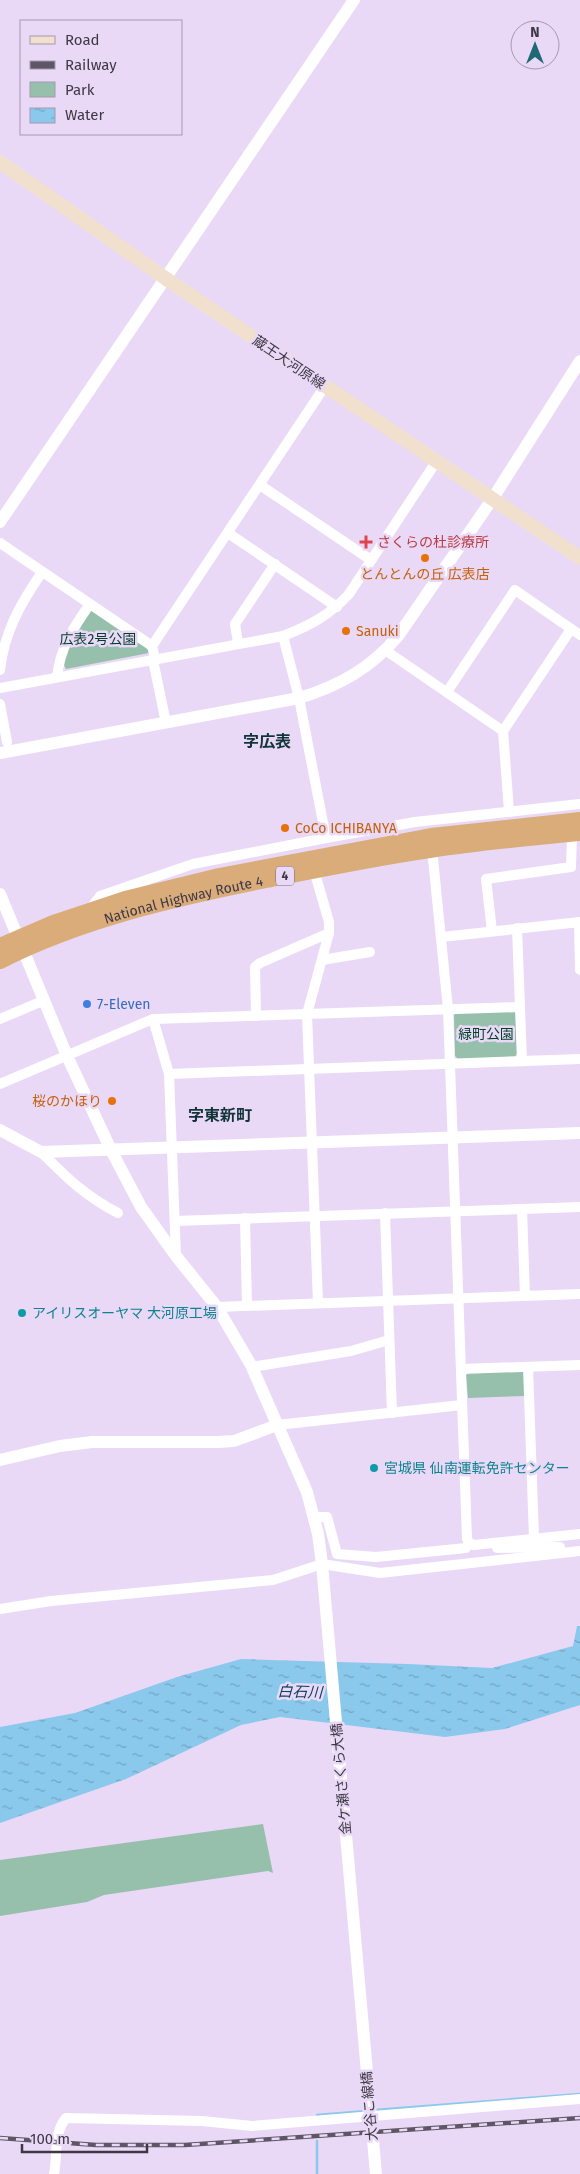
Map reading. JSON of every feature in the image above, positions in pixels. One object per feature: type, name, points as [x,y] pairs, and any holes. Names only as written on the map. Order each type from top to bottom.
[{"type":"highway","name":"National Highway Route 4","points":[[0,946],[21,944],[195,894],[432,849],[577,829]]},
{"type":"highway","name":"National Highway Route 4","points":[[0,961],[21,944],[90,910],[161,889],[372,846],[431,836],[577,829]]},
{"type":"main road","name":"蔵王大河原線","points":[[0,162],[165,278],[580,558]]},
{"type":"street","points":[[0,522],[354,0]]},
{"type":"street","points":[[0,753],[299,698],[342,682],[363,670],[398,636],[493,498],[580,361]]},
{"type":"street","points":[[166,723],[152,646],[325,386]]},
{"type":"street","points":[[0,688],[284,636],[304,628],[337,607],[349,594],[436,462]]},
{"type":"street","points":[[260,485],[371,560]]},
{"type":"street","points":[[228,533],[337,607]]},
{"type":"street","points":[[0,543],[152,646]]},
{"type":"street","points":[[238,643],[236,624],[275,564]]},
{"type":"street","points":[[0,670],[9,628],[23,600],[42,572]]},
{"type":"street","points":[[447,692],[515,590],[576,632],[503,731],[509,811]]},
{"type":"street","points":[[57,677],[59,661],[64,646],[74,626],[90,604]]},
{"type":"street","points":[[284,636],[299,698],[326,838]]},
{"type":"street","points":[[385,650],[503,731]]},
{"type":"street","points":[[0,704],[7,742]]},
{"type":"street","points":[[90,910],[100,896],[193,864],[414,822],[580,804]]},
{"type":"street","points":[[492,931],[486,879],[571,867],[577,829]]},
{"type":"street","points":[[432,849],[448,1009],[467,1539],[469,1543]]},
{"type":"street","points":[[314,870],[329,922],[329,933],[307,1014],[318,1303]]},
{"type":"street","name":"金ケ瀬さくら大橋","points":[[0,894],[67,1056],[111,1150],[141,1207],[176,1256],[217,1307],[252,1367],[307,1492],[314,1517],[324,1578],[363,2038]]},
{"type":"street","points":[[442,937],[579,922],[580,970]]},
{"type":"street","points":[[517,928],[522,1061]]},
{"type":"street","points":[[256,1016],[255,967],[260,963],[329,933]]},
{"type":"street","points":[[322,960],[370,952]]},
{"type":"street","points":[[0,1019],[45,1000]]},
{"type":"street","points":[[0,1084],[153,1019],[520,1007]]},
{"type":"street","points":[[153,1019],[169,1074],[176,1256]]},
{"type":"street","points":[[169,1074],[580,1059]]},
{"type":"street","points":[[0,1130],[41,1152],[73,1185],[96,1202],[118,1213]]},
{"type":"street","points":[[41,1152],[580,1133]]},
{"type":"street","points":[[174,1221],[580,1207]]},
{"type":"street","points":[[522,1209],[525,1296]]},
{"type":"street","points":[[384,1213],[392,1413]]},
{"type":"street","points":[[245,1218],[247,1306]]},
{"type":"street","points":[[217,1307],[580,1294]]},
{"type":"street","points":[[252,1367],[351,1351],[389,1340]]},
{"type":"street","points":[[461,1369],[580,1365]]},
{"type":"street","points":[[528,1367],[534,1538]]},
{"type":"street","points":[[0,1460],[60,1446],[92,1442],[218,1442],[234,1440],[277,1425],[462,1406]]},
{"type":"street","points":[[314,1517],[327,1517],[337,1554],[376,1557],[466,1548],[469,1543]]},
{"type":"street","points":[[469,1543],[488,1543],[580,1534]]},
{"type":"street","points":[[488,1543],[493,1548],[566,1547],[580,1550]]},
{"type":"street","points":[[0,1609],[105,1595],[272,1580],[322,1564],[380,1573],[580,1550]]},
{"type":"street","name":"大谷こ線橋","points":[[363,2038],[376,2174]]},
{"type":"street","points":[[54,2174],[56,2138],[61,2124],[66,2118],[202,2120],[252,2126],[580,2099]]},
{"type":"green space","name":"広表2号公園","points":[[92,608],[149,646],[149,653],[66,669],[62,661],[70,640]]},
{"type":"green space","name":"緑町公園","points":[[512,1009],[516,1013],[517,1053],[515,1057],[458,1059],[455,1056],[454,1015],[457,1011]]},
{"type":"green space","points":[[521,1370],[525,1373],[525,1396],[468,1398],[466,1375],[471,1372]]},
{"type":"green space","points":[[263,1824],[273,1873],[268,1871],[104,1895],[87,1902],[0,1916],[0,1860]]},
{"type":"water","name":"白石川","points":[[577,1626],[580,1626],[580,1705],[505,1729],[445,1737],[280,1717],[241,1725],[126,1779],[0,1823],[0,1727],[75,1713],[177,1677],[241,1659],[492,1668],[573,1646]]},
{"type":"waterway","points":[[375,2110],[580,2094]]},
{"type":"waterway","points":[[317,2119],[317,2115],[367,2111]]},
{"type":"waterway","points":[[317,2141],[317,2174]]},
{"type":"railway","points":[[0,2138],[96,2145],[185,2145],[580,2118]]},
{"type":"place","name":"さくらの杜診療所","points":[[366,542]]},
{"type":"place","name":"とんとんの丘 広表店","points":[[425,558]]},
{"type":"place","name":"Sanuki","points":[[346,631]]},
{"type":"place","name":"CoCo ICHIBANYA","points":[[285,828]]},
{"type":"place","name":"7-Eleven","points":[[87,1004]]},
{"type":"place","name":"桜のかほり","points":[[112,1101]]},
{"type":"place","name":"アイリスオーヤマ 大河原工場","points":[[22,1313]]},
{"type":"place","name":"宮城県 仙南運転免許センター","points":[[374,1468]]},
{"type":"district","name":"字広表","points":[[267,741]]},
{"type":"district","name":"字東新町","points":[[220,1115]]}]
